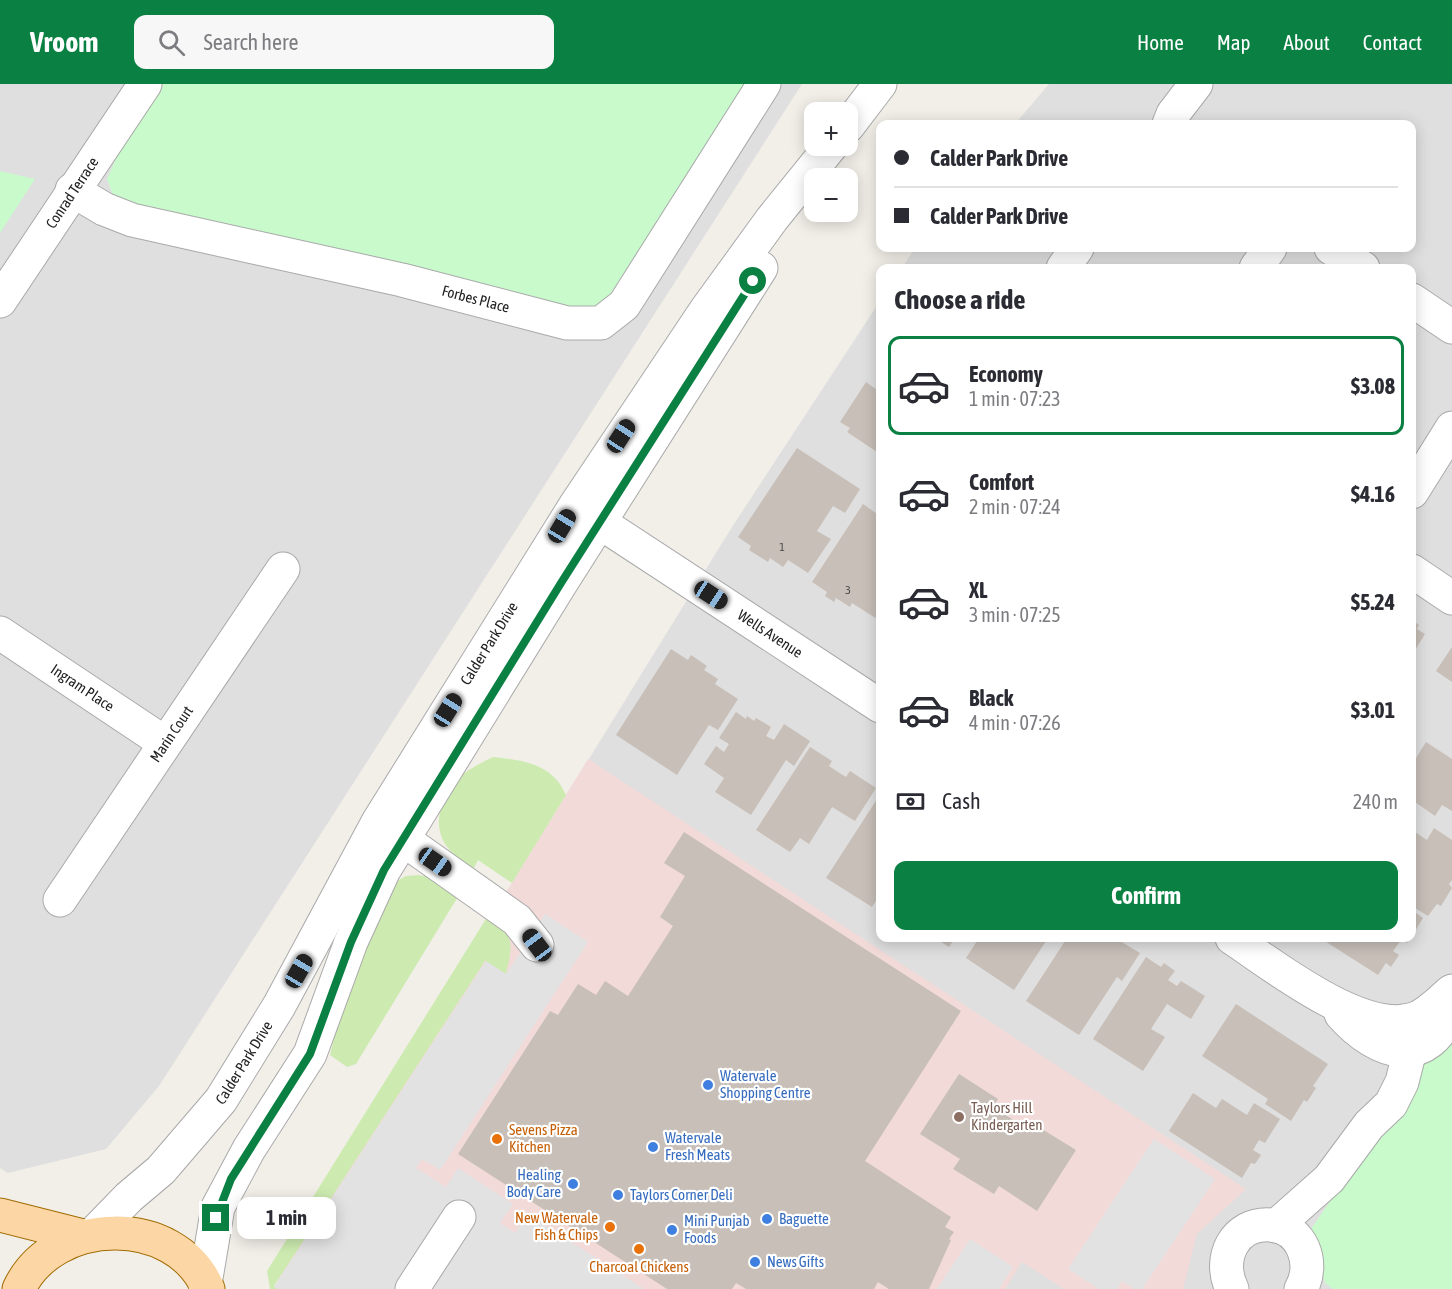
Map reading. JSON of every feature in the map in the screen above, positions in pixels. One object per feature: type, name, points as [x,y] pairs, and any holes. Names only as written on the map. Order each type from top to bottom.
[{"type":"main road","points":[[0,1215],[89,1235]]},
{"type":"main road","points":[[19,1289],[38,1262],[59,1246],[89,1235],[120,1232],[146,1237],[169,1248],[189,1263],[207,1286]]},
{"type":"street","name":"Conrad Terrace","points":[[0,301],[72,190],[145,84]]},
{"type":"street","name":"Forbes Place","points":[[72,190],[104,209],[132,220],[402,280],[567,323],[601,323],[624,305],[764,84]]},
{"type":"street","points":[[1171,120],[1173,114],[1196,84]]},
{"type":"street","name":"Calder Park Drive","points":[[89,1235],[161,1170],[221,1100],[301,968],[391,831],[588,514],[706,310],[772,219],[823,156]]},
{"type":"street","name":"Calder Park Drive","points":[[588,514],[804,199]]},
{"type":"street","points":[[1337,252],[1357,264]]},
{"type":"street","points":[[1416,303],[1452,327]]},
{"type":"street","points":[[1416,486],[1452,428]]},
{"type":"street","name":"Wells Avenue","points":[[588,514],[876,703]]},
{"type":"street","name":"Marin Court","points":[[60,900],[283,568]]},
{"type":"street","points":[[1416,574],[1452,598]]},
{"type":"street","name":"Ingram Place","points":[[0,633],[165,743]]},
{"type":"street","points":[[391,831],[517,920],[537,945]]},
{"type":"street","name":"Calder Park Drive","points":[[207,1286],[218,1207],[249,1149],[310,1054],[367,903],[384,870],[391,831]]},
{"type":"street","points":[[1238,942],[1330,1002],[1374,1019],[1416,1051],[1435,1040],[1452,1008]]},
{"type":"street","points":[[1276,1226],[1329,1179],[1369,1125],[1401,1040],[1419,1017],[1452,991]]},
{"type":"street","points":[[1306,1277],[1329,1179]]},
{"type":"street","points":[[412,1289],[459,1217]]},
{"type":"street","points":[[1228,1286],[1225,1266],[1227,1253],[1233,1241],[1256,1226],[1276,1226],[1298,1239],[1306,1277]]},
{"type":"shaded area","points":[[0,84],[802,84],[159,1086],[106,1149],[8,1173],[0,1168]]},
{"type":"shaded area","points":[[1049,84],[1452,84],[1452,1289],[282,1289],[275,1268],[732,527],[876,307],[876,942],[1416,942],[1416,264],[905,264],[912,252],[1416,252],[1416,120],[1018,120]]},
{"type":"shaded area","name":"Watervale Shopping Centre","points":[[588,759],[1246,1189],[1197,1234],[1183,1289],[1064,1289],[1022,1262],[1005,1289],[282,1289],[275,1268]]},
{"type":"shaded area","points":[[545,914],[588,942],[440,1170],[422,1159],[416,1168],[446,1187],[458,1168],[513,1204],[500,1223],[515,1233],[528,1214],[644,1289],[278,1289],[274,1287],[486,961],[506,974]]},
{"type":"shaded area","points":[[1154,1139],[1215,1179],[1142,1289],[1134,1289],[1122,1281],[1117,1289],[1099,1289],[1068,1269]]},
{"type":"shaded area","points":[[970,1239],[1013,1267],[999,1289],[937,1289]]},
{"type":"green space","points":[[164,84],[746,84],[740,97],[608,298],[581,313],[126,213],[114,198],[107,179],[123,143]]},
{"type":"green space","points":[[0,171],[35,179],[0,233]]},
{"type":"green space","points":[[493,757],[526,762],[545,770],[553,776],[566,795],[512,883],[478,860],[474,868],[453,854],[443,840],[440,831],[442,803],[451,787],[465,773]]},
{"type":"green space","points":[[406,876],[431,877],[459,895],[356,1064],[347,1067],[330,1055],[344,996],[397,881]]},
{"type":"green space","points":[[489,914],[504,928],[510,941],[506,974],[485,961],[274,1286],[278,1289],[270,1289],[267,1271]]},
{"type":"green space","points":[[1452,1023],[1452,1289],[1333,1289],[1325,1283],[1311,1229]]},
{"type":"building","points":[[866,382],[876,389],[876,451],[847,432],[850,428],[840,422]]},
{"type":"building","points":[[797,448],[860,489],[845,513],[833,506],[817,531],[831,539],[808,573],[788,560],[783,567],[770,558],[768,562],[749,550],[751,546],[738,537]]},
{"type":"building","points":[[863,504],[876,513],[876,618],[852,603],[850,607],[836,598],[834,602],[825,596],[827,592],[812,582]]},
{"type":"building","points":[[1416,623],[1419,625],[1417,629],[1425,634],[1416,649]]},
{"type":"building","points":[[1452,647],[1452,682],[1436,671]]},
{"type":"building","points":[[671,649],[688,660],[691,655],[707,666],[704,670],[718,679],[715,684],[738,699],[718,730],[709,725],[677,775],[616,735]]},
{"type":"building","points":[[736,712],[746,719],[747,716],[754,721],[756,718],[771,727],[766,736],[774,740],[784,724],[810,741],[794,766],[786,760],[751,815],[715,792],[724,778],[704,764],[716,746],[724,752],[729,744],[719,738]]},
{"type":"building","points":[[1426,742],[1452,759],[1452,811],[1442,805],[1435,816],[1416,803],[1416,758]]},
{"type":"building","points":[[810,747],[832,761],[829,766],[841,774],[846,777],[850,771],[876,788],[855,821],[832,807],[809,844],[800,838],[790,852],[756,830]]},
{"type":"building","points":[[876,801],[876,900],[872,907],[826,878]]},
{"type":"building","points":[[1434,828],[1452,840],[1452,880],[1449,884],[1452,888],[1441,906],[1437,904],[1428,916],[1416,908],[1416,833],[1427,840]]},
{"type":"building","name":"Watervale Shopping Centre","points":[[684,832],[961,1011],[865,1161],[951,1217],[945,1227],[954,1232],[929,1289],[889,1289],[878,1282],[874,1289],[746,1289],[736,1283],[732,1289],[667,1289],[458,1154],[550,1011],[558,1015],[578,984],[596,995],[605,981],[628,996],[673,926],[660,917],[685,876],[664,863]]},
{"type":"building","points":[[1416,913],[1423,918],[1416,929]]},
{"type":"building","points":[[941,942],[952,942],[949,947]]},
{"type":"building","points":[[976,942],[1045,942],[1014,990],[966,958]]},
{"type":"building","points":[[1064,942],[1122,942],[1140,953],[1122,981],[1117,977],[1079,1035],[1026,1001]]},
{"type":"building","points":[[1326,942],[1400,942],[1393,951],[1399,955],[1391,967],[1386,963],[1378,975]]},
{"type":"building","points":[[1146,957],[1161,967],[1164,963],[1175,971],[1168,980],[1177,986],[1181,981],[1205,996],[1191,1019],[1167,1004],[1151,1029],[1165,1037],[1143,1071],[1093,1039]]},
{"type":"building","points":[[1236,1004],[1328,1064],[1313,1086],[1316,1088],[1307,1102],[1304,1100],[1291,1121],[1265,1104],[1268,1099],[1202,1056]]},
{"type":"building","points":[[959,1074],[998,1099],[993,1107],[1033,1132],[1037,1126],[1076,1150],[1037,1211],[999,1186],[994,1194],[953,1169],[960,1159],[920,1134]]},
{"type":"building","points":[[1193,1093],[1216,1108],[1222,1099],[1247,1115],[1254,1103],[1280,1119],[1265,1143],[1259,1140],[1253,1150],[1261,1155],[1255,1164],[1251,1163],[1242,1178],[1169,1131]]},
{"type":"place","name":"Watervale Shopping Centre","points":[[708,1085]]},
{"type":"place","name":"Taylors Hill Kindergarten","points":[[959,1117]]},
{"type":"place","name":"Sevens Pizza Kitchen","points":[[497,1139]]},
{"type":"place","name":"Watervale Fresh Meats","points":[[653,1147]]},
{"type":"place","name":"Healing Body Care","points":[[573,1184]]},
{"type":"place","name":"Taylors Corner Deli","points":[[618,1195]]},
{"type":"place","name":"Baguette","points":[[767,1219]]},
{"type":"place","name":"New Watervale Fish & Chips","points":[[610,1227]]},
{"type":"place","name":"Mini Punjab Foods","points":[[672,1230]]},
{"type":"place","name":"Charcoal Chickens","points":[[639,1249]]},
{"type":"place","name":"News Gifts","points":[[755,1262]]},
{"type":"route","points":[[216,1218],[218,1207],[231,1179],[310,1054],[351,942],[384,870],[561,583],[753,281]]}]
